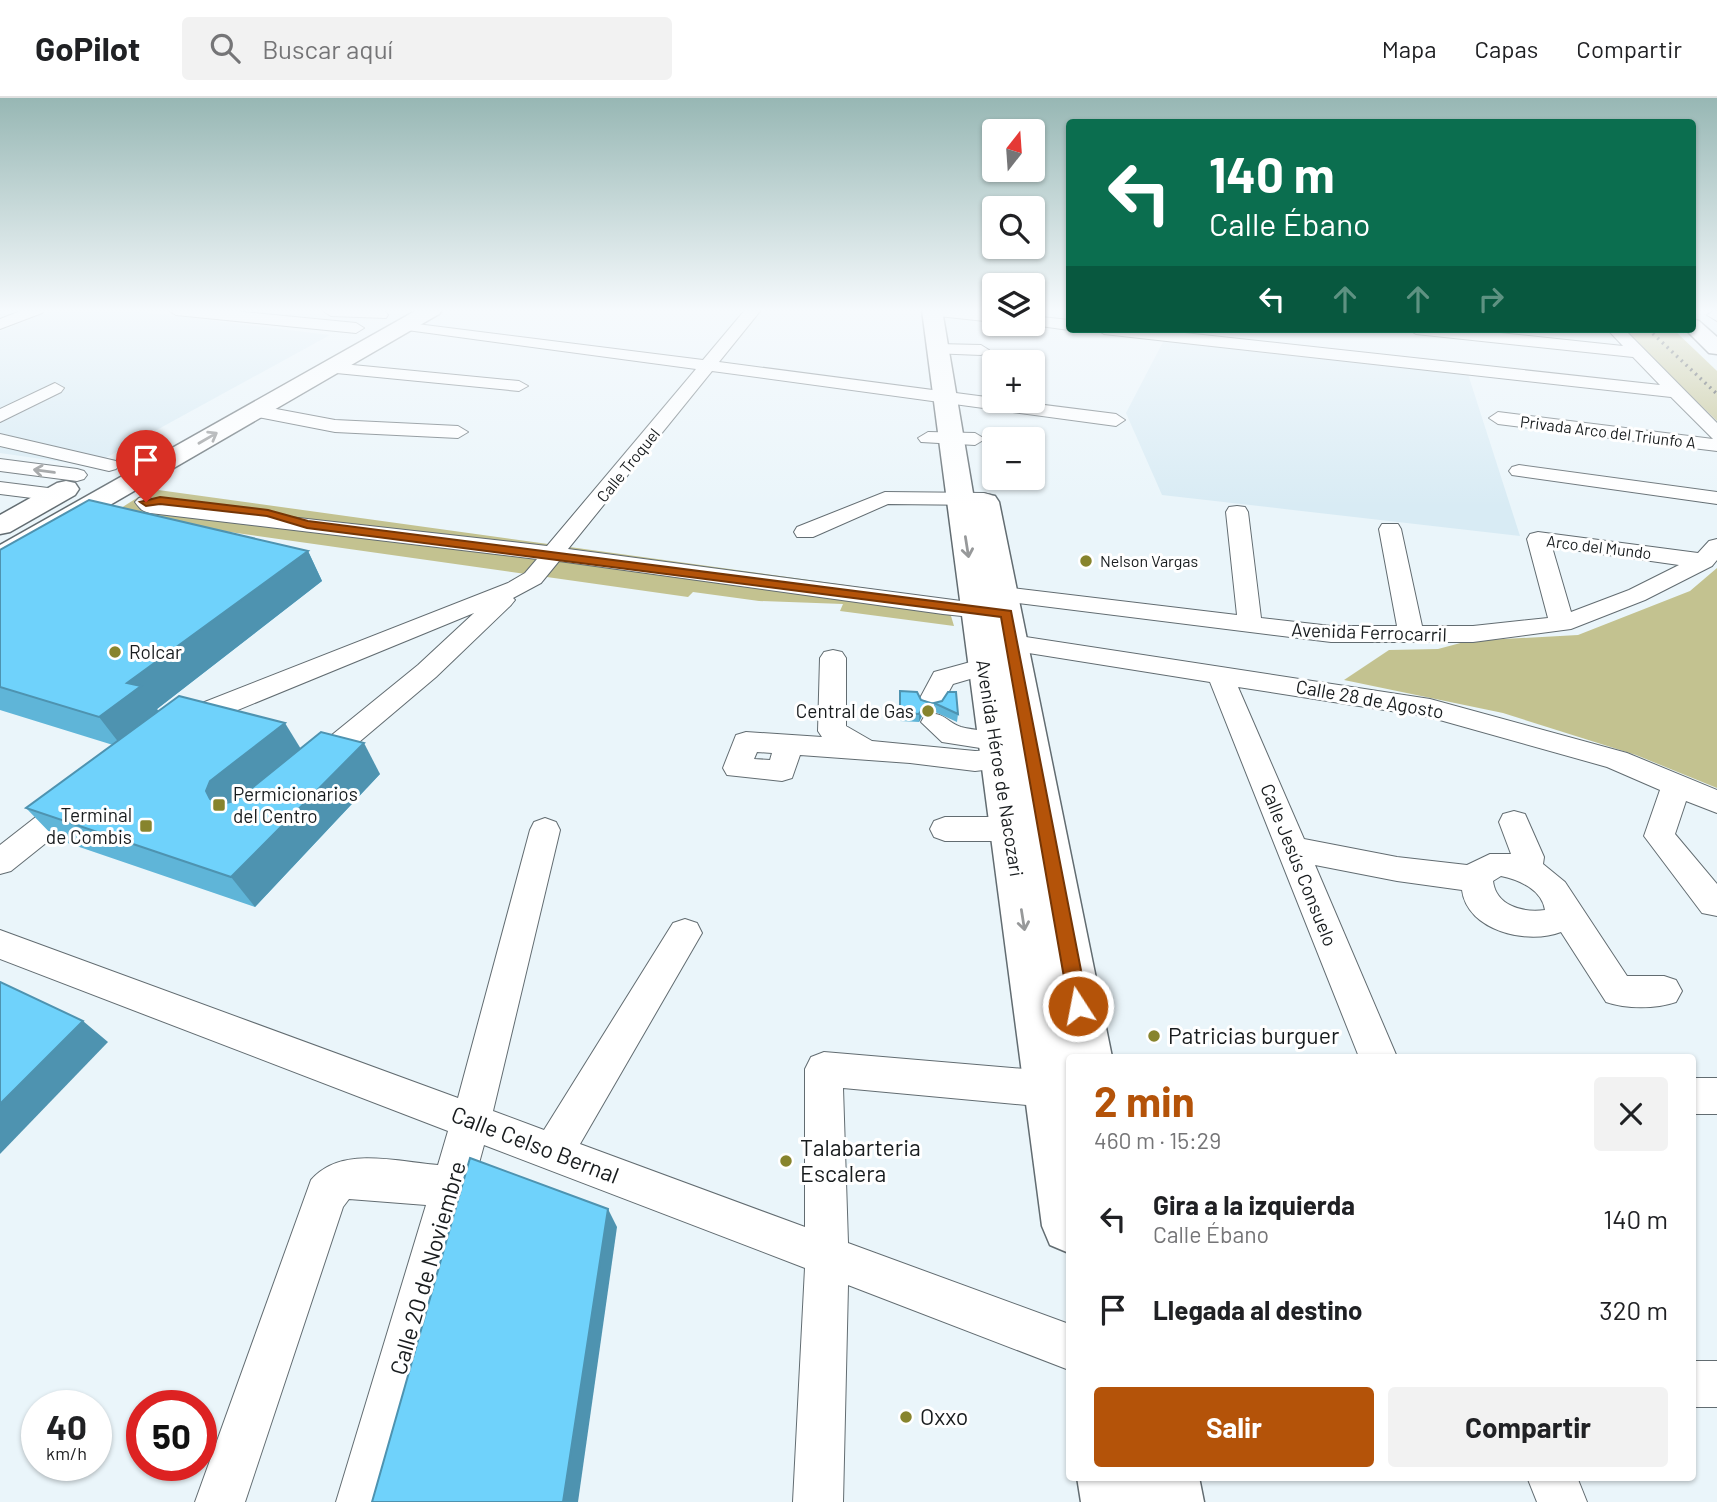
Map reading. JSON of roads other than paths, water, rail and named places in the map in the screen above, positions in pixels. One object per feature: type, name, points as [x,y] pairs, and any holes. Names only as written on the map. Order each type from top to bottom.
[{"type":"main road","points":[[0,557],[319,376]]},
{"type":"main road","name":"Avenida Héroe de Nacozari","points":[[957,376],[951,439],[972,499],[997,626],[1027,829],[1048,1089],[1066,1206]]},
{"type":"main road","points":[[0,526],[132,452]]},
{"type":"main road","name":"Avenida Héroe de Nacozari","points":[[997,626],[997,750],[1027,829],[1087,1054]]},
{"type":"main road","points":[[1110,1481],[1113,1502]]},
{"type":"main road","points":[[1168,1481],[1172,1502]]},
{"type":"street","points":[[406,376],[519,387]]},
{"type":"street","name":"Calle Troquel","points":[[516,588],[533,578],[554,555],[702,376]]},
{"type":"street","points":[[775,376],[1116,420]]},
{"type":"street","points":[[1531,376],[1680,393]]},
{"type":"street","points":[[1663,376],[1717,434]]},
{"type":"street","points":[[0,416],[55,388]]},
{"type":"street","points":[[255,411],[335,426],[458,432]]},
{"type":"street","name":"Privada Arco del Triunfo A","points":[[1498,418],[1717,445]]},
{"type":"street","points":[[0,440],[109,465]]},
{"type":"street","points":[[0,465],[87,477]]},
{"type":"street","points":[[1519,471],[1717,498]]},
{"type":"street","points":[[0,488],[56,495]]},
{"type":"street","points":[[105,497],[146,502],[150,507],[256,522],[307,525],[554,555],[997,626]]},
{"type":"street","points":[[805,532],[886,498],[972,499]]},
{"type":"street","points":[[1237,512],[1250,625]]},
{"type":"street","points":[[1390,529],[1412,635]]},
{"type":"street","name":"Arco del Mundo","points":[[1562,624],[1538,539],[1711,553]]},
{"type":"street","name":"Avenida Ferrocarril","points":[[997,626],[1250,625],[1331,634],[1473,634],[1562,624],[1637,595],[1711,553]]},
{"type":"street","points":[[161,735],[182,721],[516,588]]},
{"type":"street","points":[[299,777],[426,671],[516,588]]},
{"type":"street","points":[[997,626],[943,678],[933,711],[952,735],[997,750]]},
{"type":"street","name":"Calle 28 de Agosto","points":[[997,626],[1220,674],[1430,708],[1617,760],[1717,802]]},
{"type":"street","points":[[833,658],[832,731],[867,750]]},
{"type":"street","name":"Calle Jesús Consuelo","points":[[1220,674],[1305,851],[1377,1054]]},
{"type":"street","points":[[788,745],[975,761],[997,750]]},
{"type":"street","points":[[1676,785],[1659,836],[1714,904]]},
{"type":"street","points":[[0,862],[96,786]]},
{"type":"street","points":[[1514,822],[1528,857],[1527,870]]},
{"type":"street","points":[[945,829],[1027,829]]},
{"type":"street","name":"Calle 20 de Noviembre","points":[[361,1502],[471,1121],[545,830]]},
{"type":"street","points":[[1305,851],[1397,869],[1476,879]]},
{"type":"street","points":[[1562,905],[1561,915],[1555,922],[1544,926],[1514,922],[1488,906],[1479,895],[1476,879],[1482,870],[1501,864],[1527,870],[1550,886],[1618,991],[1664,991]]},
{"type":"street","points":[[553,1152],[685,933]]},
{"type":"street","name":"Calle Celso Bernal","points":[[0,944],[1066,1346]]},
{"type":"street","points":[[818,1502],[827,1255],[824,1069],[1048,1089]]},
{"type":"street","points":[[1696,1096],[1717,1096]]},
{"type":"street","points":[[220,1502],[326,1195],[335,1184],[347,1178],[452,1187]]},
{"type":"street","points":[[1696,1384],[1717,1384]]},
{"type":"street","points":[[1554,1481],[1562,1502]]},
{"type":"railway","points":[[1697,376],[1717,394]]},
{"type":"place","name":"Nelson Vargas","points":[[1086,561]]},
{"type":"place","name":"Rolcar","points":[[115,652]]},
{"type":"place","name":"Central de Gas","points":[[928,711]]},
{"type":"place","name":"Permicionarios del Centro","points":[[219,805]]},
{"type":"place","name":"Terminal de Combis","points":[[146,826]]},
{"type":"place","name":"Patricias burguer","points":[[1154,1036]]},
{"type":"place","name":"Talabarteria Escalera","points":[[786,1161]]},
{"type":"place","name":"Oxxo","points":[[906,1417]]}]
